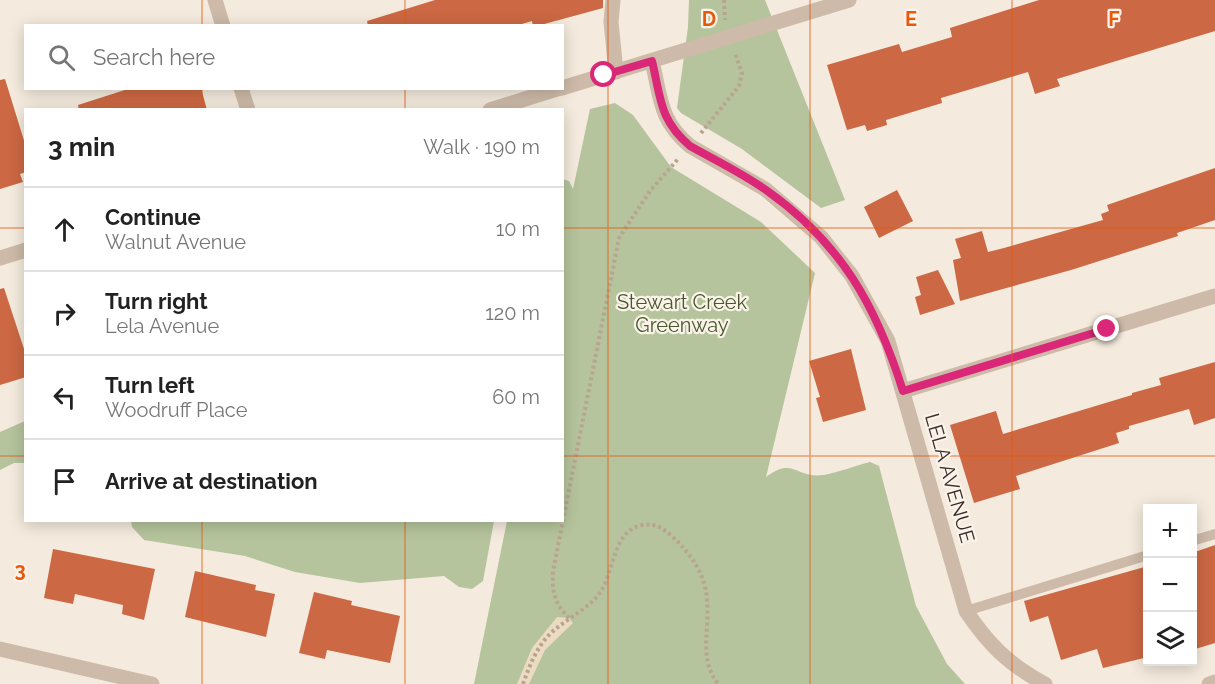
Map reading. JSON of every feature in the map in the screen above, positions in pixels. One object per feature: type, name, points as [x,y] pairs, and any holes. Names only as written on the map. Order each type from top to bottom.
[{"type":"street","points":[[215,0],[222,24]]},
{"type":"street","points":[[613,0],[611,22],[616,72]]},
{"type":"street","points":[[564,87],[849,0]]},
{"type":"street","name":"LELA AVENUE","points":[[652,61],[663,112],[679,137],[690,146],[765,189],[820,237],[852,276],[888,341],[966,611],[986,641],[1017,669],[1045,684]]},
{"type":"street","points":[[242,90],[247,108]]},
{"type":"street","points":[[496,108],[555,90]]},
{"type":"street","points":[[0,258],[24,251]]},
{"type":"street","points":[[903,391],[1215,296]]},
{"type":"street","points":[[0,649],[152,684]]},
{"type":"street","points":[[1209,684],[1215,682]]},
{"type":"lane","points":[[1197,539],[1215,534]]},
{"type":"lane","points":[[966,611],[1143,557]]},
{"type":"path","points":[[697,138],[739,86],[742,73],[729,38],[724,0]]},
{"type":"path","points":[[564,516],[619,238],[650,191],[678,159]]},
{"type":"path","points":[[563,522],[553,571],[552,595],[569,618]]},
{"type":"path","points":[[523,684],[538,650],[548,636],[595,598],[603,587],[624,535],[632,528],[644,525],[662,528],[684,547],[701,571],[708,602],[705,652],[709,669],[718,684]]},
{"type":"green space","points":[[689,0],[765,0],[845,200],[821,208],[742,149],[681,113],[677,108],[688,27]]},
{"type":"green space","name":"Stewart Creek Greenway","points":[[615,103],[633,115],[671,167],[761,222],[815,273],[766,477],[783,468],[807,474],[824,475],[870,462],[879,466],[916,606],[947,664],[965,684],[474,684],[507,522],[564,522],[564,179],[569,181],[573,189],[590,109]]},
{"type":"green space","points":[[24,421],[24,463],[14,463],[0,470],[0,432]]},
{"type":"green space","points":[[131,522],[494,522],[483,581],[472,589],[459,587],[444,576],[360,583],[295,572],[245,556],[144,540],[132,527]]},
{"type":"shaded area","points":[[557,617],[569,618],[573,623],[545,650],[529,684],[517,684],[532,648]]},
{"type":"building","points":[[435,0],[603,0],[603,8],[544,24],[533,24],[532,21],[522,24],[368,24],[367,21]]},
{"type":"building","points":[[1039,0],[1215,0],[1215,31],[1057,79],[1060,86],[1035,94],[1028,72],[941,98],[942,103],[886,120],[887,125],[867,131],[865,125],[847,130],[827,65],[899,44],[902,52],[952,37],[950,28]]},
{"type":"building","points":[[5,79],[24,141],[24,173],[20,174],[23,182],[0,189],[0,80]]},
{"type":"building","points":[[125,90],[202,90],[206,108],[79,108],[78,105]]},
{"type":"building","points":[[1215,168],[1215,220],[1177,233],[1178,236],[1071,270],[960,301],[953,260],[961,258],[955,239],[982,231],[988,252],[1004,248],[1103,220],[1101,214],[1109,211],[1107,205]]},
{"type":"building","points":[[897,190],[913,221],[879,238],[864,207]]},
{"type":"building","points":[[938,270],[955,304],[920,315],[915,297],[921,295],[916,277]]},
{"type":"building","points":[[4,288],[24,349],[24,378],[0,385],[0,289]]},
{"type":"building","points":[[851,349],[866,410],[823,422],[816,398],[820,397],[809,361]]},
{"type":"building","points":[[1215,362],[1215,418],[1194,425],[1189,409],[1129,426],[1129,429],[1116,433],[1119,443],[1016,476],[1020,489],[974,503],[950,425],[996,411],[1003,434],[1132,395],[1132,393],[1161,385],[1159,378]]},
{"type":"building","points":[[1215,545],[1215,643],[1197,648],[1197,558],[1197,551]]},
{"type":"building","points":[[53,549],[155,569],[144,620],[122,614],[123,605],[75,594],[73,604],[44,598]]},
{"type":"building","points":[[1143,567],[1143,658],[1103,668],[1097,649],[1061,660],[1048,616],[1030,622],[1024,601]]},
{"type":"building","points":[[195,571],[256,585],[255,590],[275,594],[266,637],[185,617]]},
{"type":"building","points":[[314,592],[352,601],[351,605],[400,616],[390,663],[327,650],[325,659],[299,653]]},
{"type":"route","points":[[604,75],[652,61],[666,121],[679,137],[690,146],[765,189],[820,237],[852,276],[877,319],[888,341],[903,391],[1107,329]]}]
